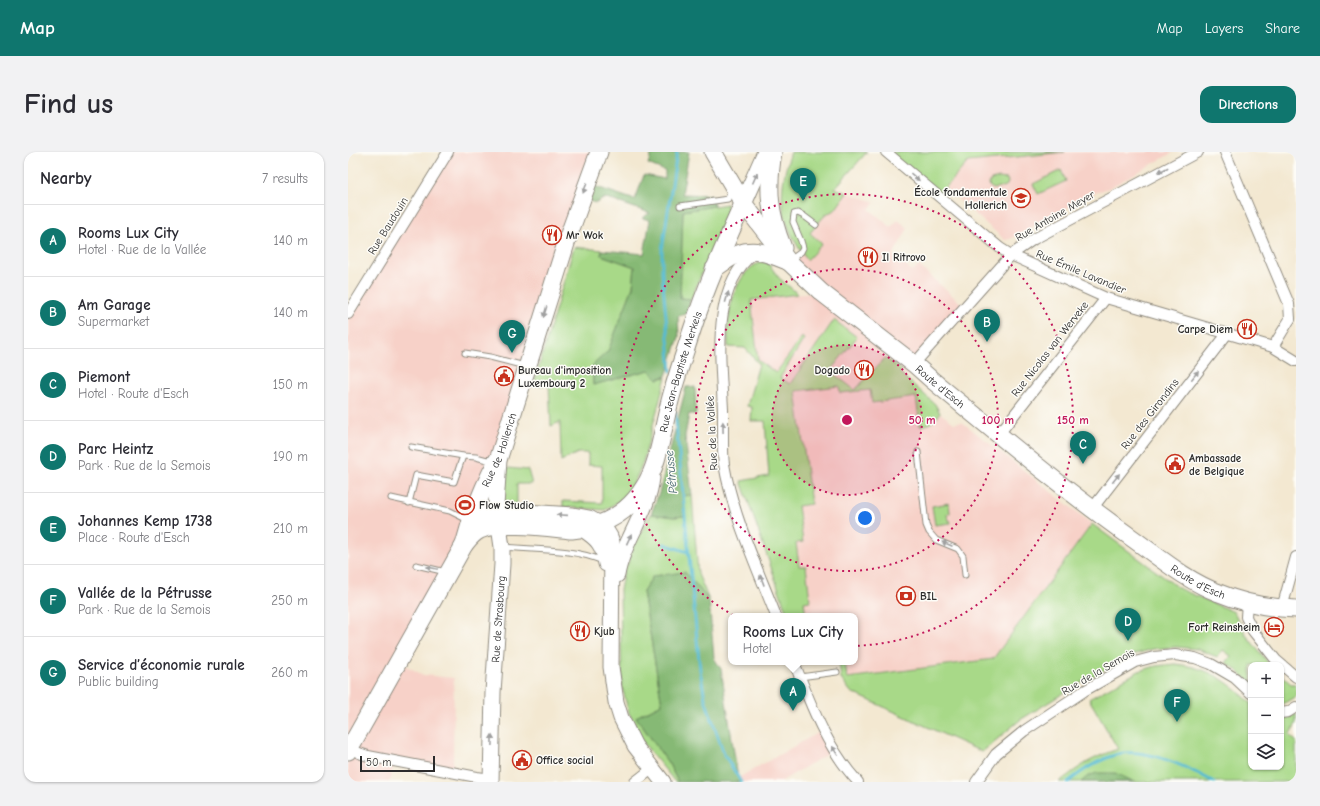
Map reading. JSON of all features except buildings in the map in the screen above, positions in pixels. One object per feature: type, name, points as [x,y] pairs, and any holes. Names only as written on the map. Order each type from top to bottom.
[{"type":"main road","name":"Rue de Hollerich","points":[[349,749],[464,545],[471,521],[486,482],[500,457],[568,237],[599,152]]},
{"type":"main road","name":"Route d'Esch","points":[[713,152],[743,204],[788,261],[821,292],[914,364],[1092,509],[1199,584],[1219,593],[1247,602],[1289,609]]},
{"type":"main road","name":"Rue Jean-Baptiste Merkels","points":[[471,521],[482,513],[497,519],[572,530],[582,529],[600,524],[617,516],[630,504],[645,486],[654,465],[671,396],[691,332],[714,269],[766,152]]},
{"type":"main road","points":[[773,152],[769,180],[772,216],[788,261]]},
{"type":"main road","points":[[714,269],[739,254],[756,251],[788,261]]},
{"type":"main road","name":"Rue de Strasbourg","points":[[491,780],[493,692],[502,564],[502,547],[497,519],[496,485],[500,457]]},
{"type":"main road","points":[[611,618],[619,566],[625,548],[647,500],[654,465]]},
{"type":"main road","name":"Rue Jean-Baptiste Merkels","points":[[464,545],[478,530],[488,527],[497,519],[573,516],[589,519],[600,524]]},
{"type":"main road","points":[[600,524],[606,530],[612,542],[611,667],[616,702],[621,718],[635,746],[663,782]]},
{"type":"main road","points":[[582,529],[593,536],[600,543],[604,551],[611,618]]},
{"type":"street","name":"Rue Baudouin","points":[[348,314],[448,152]]},
{"type":"street","name":"Rue Émile Lavandier","points":[[886,152],[1000,248],[1011,255],[1106,298],[1273,347],[1296,361]]},
{"type":"street","name":"Rue Antoine Meyer","points":[[914,364],[1011,255],[1034,239],[1198,152]]},
{"type":"street","points":[[1225,152],[1289,304],[1293,320],[1273,347]]},
{"type":"street","name":"Rue de la Vallée","points":[[756,251],[743,261],[732,282],[723,313],[721,342],[723,463],[734,506],[775,613]]},
{"type":"street","name":"Rue Nicolas van Werveke","points":[[999,434],[1106,298]]},
{"type":"street","name":"Rue des Girondins","points":[[1092,509],[1227,334]]},
{"type":"street","points":[[1289,609],[1296,557]]},
{"type":"street","points":[[1247,602],[1246,617],[1253,631],[1276,660],[1296,677]]},
{"type":"street","name":"Rue de la Semois","points":[[976,782],[996,754],[1024,731],[1084,691],[1135,662],[1154,657],[1175,655],[1195,658],[1211,664],[1235,678],[1248,690]]},
{"type":"street","points":[[795,665],[813,712],[834,750],[858,782]]},
{"type":"street","points":[[1284,713],[1296,707]]},
{"type":"street","points":[[349,749],[368,756],[491,780]]},
{"type":"street","points":[[635,782],[652,768]]},
{"type":"lane","points":[[680,206],[728,200],[730,196],[731,182]]},
{"type":"lane","points":[[788,261],[801,252],[802,248],[801,241],[792,222],[794,214],[798,213],[816,225]]},
{"type":"lane","points":[[465,353],[490,357],[528,367]]},
{"type":"lane","points":[[411,447],[487,460],[500,457]]},
{"type":"lane","points":[[918,452],[926,525],[929,532],[936,540],[958,549],[963,556],[965,575]]},
{"type":"lane","points":[[409,503],[416,475],[454,482],[463,456]]},
{"type":"lane","points":[[391,498],[450,511],[471,521]]},
{"type":"lane","points":[[502,547],[578,553],[592,556],[605,562]]},
{"type":"lane","points":[[416,565],[449,572]]},
{"type":"lane","points":[[800,677],[837,672]]},
{"type":"shaded area","points":[[448,152],[599,152],[499,457],[399,662],[423,675],[454,678],[453,773],[395,761],[389,782],[348,782],[348,314]]},
{"type":"shaded area","name":"École fondamentale Hollerich","points":[[1065,152],[1174,152],[1109,188],[1097,192],[1010,239],[1005,240],[945,188],[967,162]]},
{"type":"shaded area","points":[[847,193],[875,202],[869,209],[891,227],[898,220],[908,228],[893,255],[912,271],[919,266],[965,307],[914,364],[905,377],[900,373],[902,371],[885,359],[855,390],[830,371],[856,337],[834,320],[790,384],[780,378],[802,337],[776,373],[758,360],[750,300],[821,292],[788,261],[801,252],[807,259],[822,244],[809,234],[826,214],[835,210]]},
{"type":"shaded area","points":[[839,385],[841,393],[870,390],[872,403],[916,397],[929,425],[940,413],[954,423],[962,422],[1092,524],[993,659],[847,678],[845,665],[858,665],[858,613],[806,613],[804,602],[810,601],[806,566],[799,567],[796,543],[803,542],[798,505],[811,504],[796,391]]},
{"type":"shaded area","points":[[823,730],[834,750],[780,782],[741,782],[738,778]]},
{"type":"green space","points":[[652,152],[689,152],[682,194],[711,195],[714,206],[683,211],[680,298],[691,299],[686,314],[678,316],[679,337],[666,376],[658,379],[649,370],[593,385],[593,365],[608,351],[633,287],[635,267],[601,255],[602,250],[644,254],[650,220],[642,218],[650,213],[605,198],[596,203],[589,201],[594,186],[635,200],[644,175],[665,179],[665,171],[648,164]]},
{"type":"green space","points":[[791,152],[867,152],[835,188],[847,193],[835,210],[826,214],[810,233],[822,244],[807,260],[791,234],[783,208],[783,182]]},
{"type":"green space","points":[[886,152],[1065,152],[968,162],[938,196]]},
{"type":"green space","points":[[1061,170],[1066,181],[1038,194],[1033,184]]},
{"type":"green space","points":[[999,178],[1007,179],[1007,185],[1003,188],[998,187],[994,189],[990,187],[989,184],[991,180]]},
{"type":"green space","points":[[727,204],[727,213],[691,299],[680,298],[683,211]]},
{"type":"green space","points":[[574,247],[602,250],[601,255],[635,267],[633,287],[608,352],[593,365],[593,385],[649,370],[658,379],[666,377],[643,462],[631,490],[619,501],[605,510],[563,507],[563,501],[602,503],[602,466],[588,465],[588,453],[578,453],[561,461],[560,422],[551,426],[549,385],[533,386]]},
{"type":"green space","points":[[762,262],[768,263],[779,278],[798,294],[751,300],[758,360],[776,373],[802,337],[804,339],[780,378],[790,384],[834,320],[857,337],[830,371],[855,390],[885,358],[902,370],[900,373],[935,404],[940,413],[932,422],[920,426],[916,397],[872,403],[870,390],[840,393],[839,386],[796,391],[811,504],[798,506],[803,542],[796,543],[799,566],[806,566],[810,601],[804,602],[806,613],[787,613],[741,481],[769,476],[765,421],[751,421],[752,407],[747,406],[759,364],[745,348],[728,347],[728,323],[732,300],[743,276],[755,265]]},
{"type":"green space","points":[[686,387],[695,387],[696,414],[689,414],[685,436],[692,495],[683,496],[685,516],[674,517],[651,514],[659,493]]},
{"type":"green space","points":[[508,468],[528,470],[532,484],[517,484],[517,504],[505,503],[503,495]]},
{"type":"green space","points":[[692,495],[698,574],[709,600],[685,573],[653,576],[643,592],[662,704],[636,717],[669,764],[678,782],[675,782],[642,741],[629,713],[622,687],[620,590],[625,564],[628,564],[632,549],[651,514],[674,517],[684,516],[683,496]]},
{"type":"green space","points":[[949,503],[950,513],[947,514],[948,520],[950,520],[951,523],[935,525],[932,506]]},
{"type":"green space","points":[[1092,524],[1180,589],[1234,612],[1246,635],[1268,662],[1248,662],[1248,681],[1239,672],[1226,663],[1231,656],[1223,650],[1217,657],[1197,649],[1176,647],[1153,649],[1132,655],[1080,683],[1020,720],[982,752],[851,692],[841,679],[839,665],[845,665],[847,678],[993,659]]},
{"type":"green space","points":[[685,572],[709,600],[714,658],[721,669],[738,778],[741,782],[678,782],[669,764],[636,717],[662,704],[643,592],[653,576]]},
{"type":"green space","points":[[1175,664],[1208,672],[1217,676],[1234,688],[1248,700],[1248,770],[1284,770],[1284,719],[1296,714],[1296,724],[1289,735],[1296,741],[1296,782],[1059,782],[1087,762],[1118,749],[1089,699],[1139,671],[1156,666]]},
{"type":"green space","points":[[1284,678],[1291,684],[1296,684],[1296,696],[1284,703]]},
{"type":"green space","points":[[1097,773],[1115,773],[1135,782],[1081,782],[1088,776]]},
{"type":"waterway","name":"Pétrusse","points":[[671,371],[662,273],[662,250],[677,152]]},
{"type":"waterway","name":"Pétrusse","points":[[675,412],[700,670],[705,699],[724,754],[741,782]]},
{"type":"waterway","points":[[664,544],[688,552]]},
{"type":"waterway","name":"Pétrusse","points":[[1068,782],[1085,769],[1098,762],[1111,756],[1129,753],[1142,753],[1168,760],[1214,782]]},
{"type":"place","name":"École fondamentale Hollerich","points":[[1021,198]]},
{"type":"place","name":"Johannes Kemp 1738","points":[[803,201]]},
{"type":"place","name":"Mr Wok","points":[[552,235]]},
{"type":"place","name":"Il Ritrovo","points":[[868,257]]},
{"type":"place","name":"Carpe Diem","points":[[1247,329]]},
{"type":"place","name":"Am Garage","points":[[987,342]]},
{"type":"place","name":"Service d’économie rurale","points":[[512,353]]},
{"type":"place","name":"Dogado","points":[[864,370]]},
{"type":"place","name":"Bureau d'imposition Luxembourg 2","points":[[504,376]]},
{"type":"place","name":"Piemont","points":[[1083,464]]},
{"type":"place","name":"Ambassade de Belgique","points":[[1175,464]]},
{"type":"place","name":"Flow Studio","points":[[465,505]]},
{"type":"place","name":"BIL","points":[[906,596]]},
{"type":"place","name":"Fort Reinsheim","points":[[1274,627]]},
{"type":"place","name":"Kjub","points":[[580,631]]},
{"type":"place","name":"Parc Heintz","points":[[1128,641]]},
{"type":"place","name":"Rooms Lux City","points":[[793,711]]},
{"type":"place","name":"Vallée de la Pétrusse","points":[[1177,722]]},
{"type":"place","name":"Office social","points":[[522,760]]}]
